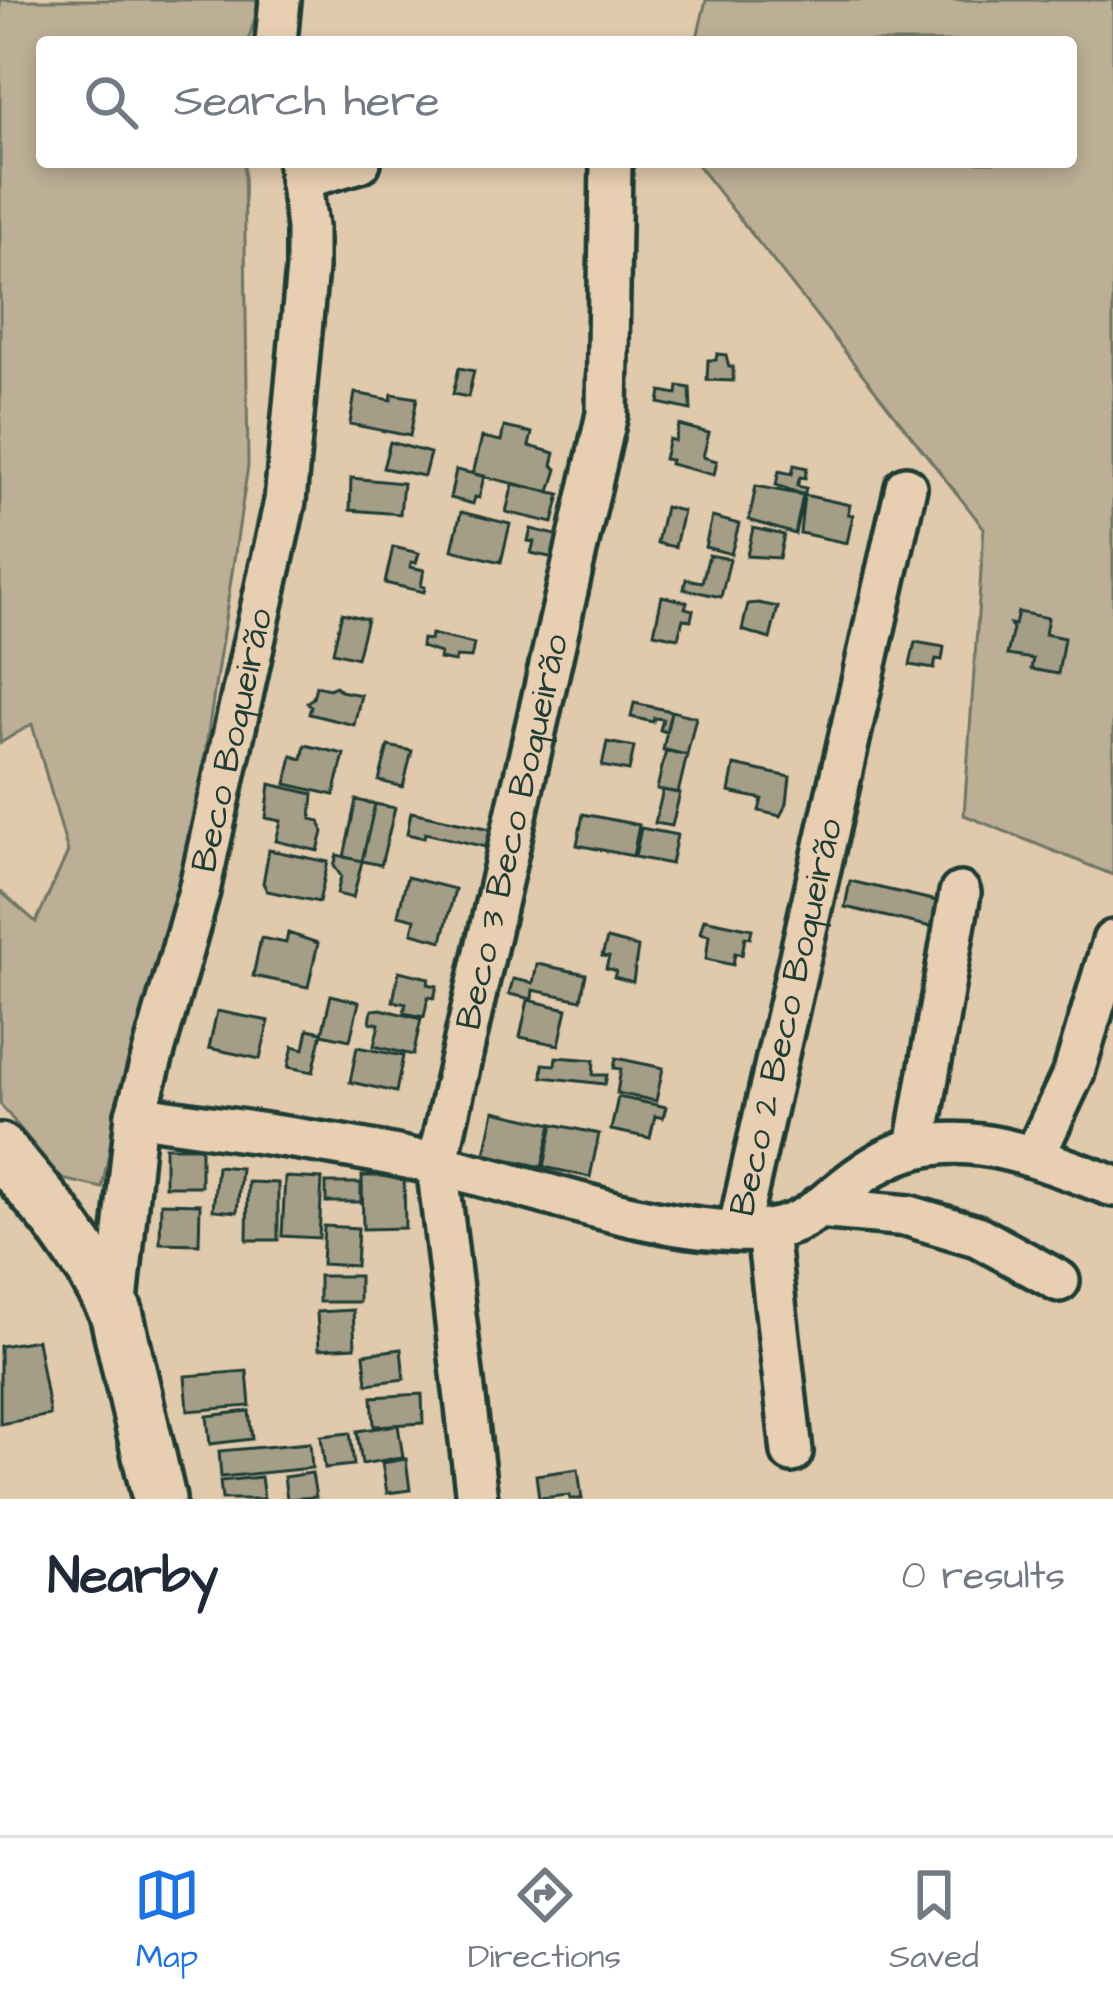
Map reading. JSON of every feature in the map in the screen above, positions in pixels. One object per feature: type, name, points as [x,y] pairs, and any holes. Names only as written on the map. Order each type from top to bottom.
[{"type":"main road","points":[[0,1150],[69,1235],[116,1312],[159,1499]]},
{"type":"street","points":[[277,36],[280,0]]},
{"type":"street","name":"Beco 3 Beco Boqueirão","points":[[477,1499],[437,1164],[607,414],[611,168]]},
{"type":"street","name":"Beco Boqueirão","points":[[116,1312],[136,1115],[199,891],[285,501],[307,268],[299,170]]},
{"type":"street","name":"Beco 2 Beco Boqueirão","points":[[136,1115],[437,1164],[693,1229],[752,1232],[906,487]]},
{"type":"street","points":[[916,1147],[960,893]]},
{"type":"street","points":[[1035,1155],[1075,1072],[1113,941]]},
{"type":"street","points":[[792,1452],[752,1232],[794,1226],[878,1164],[916,1147],[965,1143],[1035,1155],[1113,1186]]},
{"type":"street","points":[[818,1208],[910,1216],[977,1236],[1060,1281]]},
{"type":"shaded area","points":[[0,0],[260,0],[250,36],[36,36],[36,168],[244,168],[248,466],[185,887],[125,1072],[102,1188],[62,1179],[0,1104],[0,891],[36,922],[68,852],[32,724],[0,743]]},
{"type":"shaded area","points":[[706,0],[1113,0],[1113,875],[964,815],[984,528],[700,168],[1077,168],[1077,36],[697,36]]},
{"type":"building","points":[[717,354],[726,355],[733,367],[733,381],[707,380],[708,360],[716,360]]},
{"type":"building","points":[[459,368],[474,371],[468,397],[453,394]]},
{"type":"building","points":[[678,386],[690,388],[691,410],[659,403],[661,391],[677,394]]},
{"type":"building","points":[[355,393],[391,400],[392,394],[417,398],[410,436],[350,424]]},
{"type":"building","points":[[679,425],[709,433],[703,457],[717,461],[714,475],[664,459]]},
{"type":"building","points":[[504,427],[532,433],[529,446],[555,453],[552,465],[557,469],[550,492],[473,474],[482,437],[501,441]]},
{"type":"building","points":[[390,442],[430,453],[424,476],[383,468]]},
{"type":"building","points":[[794,465],[807,468],[797,486],[806,488],[804,495],[776,485],[779,471],[792,474]]},
{"type":"building","points":[[456,470],[484,476],[473,504],[450,498]]},
{"type":"building","points":[[351,478],[403,483],[400,514],[350,510]]},
{"type":"building","points":[[513,484],[560,494],[553,523],[506,512]]},
{"type":"building","points":[[756,486],[803,495],[795,534],[749,520]]},
{"type":"building","points":[[804,495],[850,505],[848,514],[853,515],[847,543],[800,533]]},
{"type":"building","points":[[665,507],[683,511],[675,547],[657,543]]},
{"type":"building","points":[[461,512],[510,524],[501,562],[452,550]]},
{"type":"building","points":[[712,517],[739,524],[731,554],[705,547]]},
{"type":"building","points":[[753,528],[784,535],[779,558],[747,556]]},
{"type":"building","points":[[531,529],[560,536],[554,558],[531,553]]},
{"type":"building","points":[[393,547],[419,553],[410,567],[424,570],[424,592],[385,583]]},
{"type":"building","points":[[709,555],[730,559],[721,597],[684,589],[686,579],[702,582]]},
{"type":"building","points":[[662,596],[687,602],[685,608],[693,610],[691,620],[683,619],[678,638],[654,633]]},
{"type":"building","points":[[748,604],[778,607],[770,639],[742,630]]},
{"type":"building","points":[[1018,612],[1048,618],[1045,634],[1064,638],[1058,674],[1031,669],[1033,659],[1007,655],[1010,624],[1015,625]]},
{"type":"building","points":[[342,613],[367,619],[357,658],[333,652]]},
{"type":"building","points":[[431,634],[474,644],[471,658],[439,659],[440,653],[421,647],[422,639],[430,640]]},
{"type":"building","points":[[915,642],[944,647],[934,669],[910,665]]},
{"type":"building","points":[[316,686],[336,686],[361,695],[354,725],[309,714],[307,702]]},
{"type":"building","points":[[634,703],[671,711],[666,732],[660,730],[663,719],[653,722],[631,717]]},
{"type":"building","points":[[671,711],[696,717],[687,755],[663,750]]},
{"type":"building","points":[[607,742],[634,747],[629,771],[602,766]]},
{"type":"building","points":[[305,745],[344,754],[334,795],[286,784],[292,756],[302,759]]},
{"type":"building","points":[[388,746],[412,751],[403,787],[379,781]]},
{"type":"building","points":[[666,750],[687,755],[678,793],[657,789]]},
{"type":"building","points":[[734,765],[790,777],[780,816],[759,811],[762,799],[729,792]]},
{"type":"building","points":[[270,784],[313,794],[311,819],[320,821],[323,832],[318,851],[276,841],[281,821],[266,818]]},
{"type":"building","points":[[663,790],[680,793],[672,826],[655,823]]},
{"type":"building","points":[[356,800],[375,804],[362,861],[344,857]]},
{"type":"building","points":[[375,804],[395,808],[381,865],[362,861]]},
{"type":"building","points":[[411,812],[491,829],[486,847],[425,833],[424,838],[407,834]]},
{"type":"building","points":[[583,814],[639,825],[633,856],[577,845]]},
{"type":"building","points":[[641,828],[677,835],[671,864],[635,857]]},
{"type":"building","points":[[269,850],[328,862],[319,902],[267,891],[263,883]]},
{"type":"building","points":[[337,855],[362,861],[353,898],[337,894],[341,876],[334,866]]},
{"type":"building","points":[[407,877],[455,889],[442,941],[412,933],[415,919],[398,915]]},
{"type":"building","points":[[850,881],[950,904],[944,930],[845,907]]},
{"type":"building","points":[[704,919],[752,929],[750,938],[745,937],[742,955],[735,953],[733,965],[706,959],[709,935],[700,933]]},
{"type":"building","points":[[288,933],[318,943],[308,987],[253,976],[261,938],[286,943]]},
{"type":"building","points":[[607,939],[638,947],[633,982],[614,977],[616,971],[606,968],[609,957],[602,956]]},
{"type":"building","points":[[537,964],[586,974],[581,1000],[533,990],[532,999],[509,994],[513,979],[533,983]]},
{"type":"building","points":[[399,971],[429,978],[428,984],[437,986],[434,998],[428,997],[424,1017],[404,1013],[406,1004],[393,1001]]},
{"type":"building","points":[[331,995],[359,1002],[350,1040],[322,1034]]},
{"type":"building","points":[[528,1000],[567,1009],[559,1045],[520,1037]]},
{"type":"building","points":[[372,1010],[421,1019],[413,1055],[374,1046],[379,1024],[370,1022]]},
{"type":"building","points":[[217,1011],[269,1021],[260,1059],[209,1048]]},
{"type":"building","points":[[308,1029],[322,1032],[313,1072],[288,1067],[293,1046],[304,1049]]},
{"type":"building","points":[[357,1047],[403,1056],[396,1092],[350,1082]]},
{"type":"building","points":[[556,1057],[594,1060],[593,1075],[607,1075],[605,1084],[542,1077],[543,1064],[555,1065]]},
{"type":"building","points":[[616,1058],[663,1068],[656,1101],[617,1093],[621,1069],[614,1068]]},
{"type":"building","points":[[618,1097],[666,1107],[663,1118],[655,1116],[650,1138],[611,1130]]},
{"type":"building","points":[[494,1111],[552,1124],[542,1167],[485,1154]]},
{"type":"building","points":[[553,1124],[599,1134],[590,1177],[544,1167]]},
{"type":"building","points":[[165,1147],[201,1147],[201,1186],[165,1186]]},
{"type":"building","points":[[217,1166],[241,1168],[237,1212],[213,1210]]},
{"type":"building","points":[[362,1176],[404,1176],[405,1228],[363,1229]]},
{"type":"building","points":[[285,1177],[322,1179],[319,1238],[282,1236]]},
{"type":"building","points":[[248,1182],[278,1183],[278,1240],[247,1240]]},
{"type":"building","points":[[326,1183],[361,1183],[361,1202],[326,1202]]},
{"type":"building","points":[[161,1203],[200,1204],[199,1244],[160,1243]]},
{"type":"building","points":[[324,1226],[358,1228],[356,1266],[322,1264]]},
{"type":"building","points":[[319,1276],[359,1276],[359,1302],[319,1302]]},
{"type":"building","points":[[353,1310],[355,1347],[319,1349],[317,1312]]},
{"type":"building","points":[[37,1340],[50,1415],[0,1424],[0,1346]]},
{"type":"building","points":[[401,1349],[404,1379],[367,1384],[364,1354]]},
{"type":"building","points":[[247,1371],[250,1406],[188,1411],[185,1376]]},
{"type":"building","points":[[422,1394],[423,1423],[374,1426],[372,1397]]},
{"type":"building","points":[[249,1411],[252,1439],[210,1444],[207,1416]]},
{"type":"building","points":[[398,1425],[403,1457],[362,1464],[357,1431]]},
{"type":"building","points":[[350,1433],[354,1465],[325,1468],[321,1436]]},
{"type":"building","points":[[310,1443],[312,1468],[221,1477],[219,1451]]},
{"type":"building","points":[[406,1459],[410,1490],[387,1493],[382,1463]]},
{"type":"building","points":[[578,1469],[582,1499],[569,1495],[539,1498],[536,1475]]},
{"type":"building","points":[[312,1473],[316,1497],[287,1499],[284,1477]]},
{"type":"building","points":[[261,1477],[264,1499],[222,1499],[220,1481]]}]
